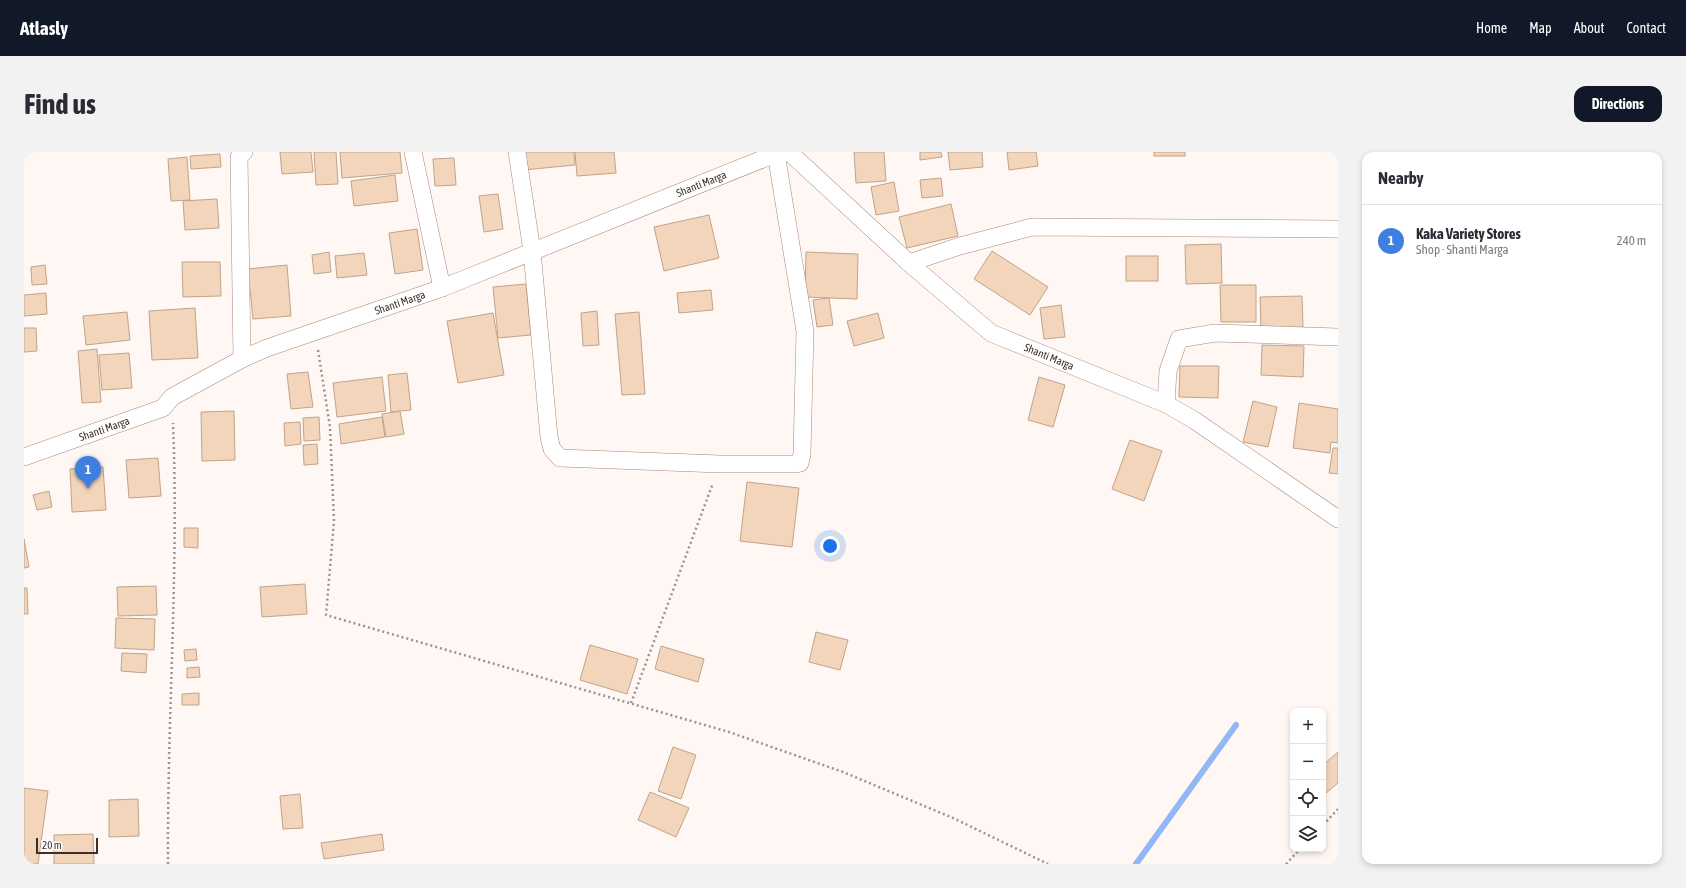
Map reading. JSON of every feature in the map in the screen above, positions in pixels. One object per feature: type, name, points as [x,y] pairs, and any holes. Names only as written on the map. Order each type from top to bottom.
[{"type":"street","points":[[242,359],[239,157],[244,152]]},
{"type":"street","points":[[412,152],[442,288]]},
{"type":"street","points":[[517,152],[532,251],[549,437],[552,449],[560,458],[720,464],[794,464],[800,463],[802,454],[805,331],[782,152]]},
{"type":"street","name":"Shanti Marga","points":[[24,457],[163,408],[172,397],[242,359],[267,348],[442,288],[782,152],[991,333],[1166,404],[1194,420],[1338,519]]},
{"type":"street","points":[[909,263],[960,246],[1032,227],[1338,229]]},
{"type":"street","points":[[1166,404],[1168,370],[1178,339],[1215,333],[1338,337]]},
{"type":"path","points":[[315,332],[330,427],[334,513],[326,615],[729,732],[843,772],[953,818],[1048,864]]},
{"type":"path","points":[[168,864],[167,785],[174,606],[176,484],[172,397]]},
{"type":"path","points":[[631,703],[720,464]]},
{"type":"path","points":[[1326,822],[1338,809]]},
{"type":"path","points":[[1286,864],[1297,852]]},
{"type":"building","points":[[280,152],[311,152],[313,172],[282,174]]},
{"type":"building","points":[[314,152],[336,152],[338,184],[316,185]]},
{"type":"building","points":[[340,152],[400,152],[402,173],[342,178]]},
{"type":"building","points":[[522,152],[574,152],[575,165],[524,170]]},
{"type":"building","points":[[575,152],[614,152],[616,173],[577,176]]},
{"type":"building","points":[[854,152],[884,152],[886,181],[856,183]]},
{"type":"building","points":[[920,152],[941,152],[942,157],[920,160]]},
{"type":"building","points":[[948,152],[982,152],[983,167],[950,170]]},
{"type":"building","points":[[1007,152],[1036,152],[1038,166],[1009,170]]},
{"type":"building","points":[[1154,152],[1185,152],[1185,156],[1154,156]]},
{"type":"building","points":[[220,154],[221,167],[191,169],[190,156]]},
{"type":"building","points":[[187,157],[190,200],[171,201],[168,159]]},
{"type":"building","points":[[454,158],[456,185],[435,186],[433,159]]},
{"type":"building","points":[[395,175],[398,201],[354,206],[351,181]]},
{"type":"building","points":[[941,178],[943,196],[922,198],[920,180]]},
{"type":"building","points":[[894,182],[899,211],[876,215],[871,187]]},
{"type":"building","points":[[498,194],[503,229],[484,232],[479,196]]},
{"type":"building","points":[[217,199],[219,228],[185,230],[183,201]]},
{"type":"building","points":[[951,204],[958,236],[907,248],[899,217]]},
{"type":"building","points":[[709,215],[719,258],[664,271],[654,227]]},
{"type":"building","points":[[417,229],[423,270],[395,274],[389,233]]},
{"type":"building","points":[[1221,244],[1222,283],[1186,284],[1185,245]]},
{"type":"building","points":[[992,251],[1048,287],[1030,315],[974,279]]},
{"type":"building","points":[[329,252],[331,272],[314,274],[312,255]]},
{"type":"building","points":[[806,252],[858,254],[857,299],[805,297]]},
{"type":"building","points":[[364,253],[367,275],[337,278],[335,256]]},
{"type":"building","points":[[1126,256],[1158,256],[1158,281],[1126,281]]},
{"type":"building","points":[[182,262],[220,262],[221,296],[183,297]]},
{"type":"building","points":[[45,265],[47,284],[32,285],[31,267]]},
{"type":"building","points":[[287,265],[291,316],[253,319],[248,269]]},
{"type":"building","points":[[526,284],[531,335],[498,338],[493,287]]},
{"type":"building","points":[[1220,285],[1256,285],[1256,322],[1221,322]]},
{"type":"building","points":[[711,290],[713,310],[679,313],[677,293]]},
{"type":"building","points":[[46,293],[47,314],[24,316],[24,295]]},
{"type":"building","points":[[1302,296],[1303,327],[1261,329],[1260,297]]},
{"type":"building","points":[[829,298],[833,325],[817,327],[813,300]]},
{"type":"building","points":[[1061,305],[1065,337],[1044,339],[1040,308]]},
{"type":"building","points":[[195,308],[198,358],[152,360],[149,311]]},
{"type":"building","points":[[597,311],[599,345],[583,346],[581,313]]},
{"type":"building","points":[[127,312],[130,340],[86,345],[83,316]]},
{"type":"building","points":[[639,312],[645,394],[622,395],[615,314]]},
{"type":"building","points":[[493,313],[504,375],[458,383],[447,321]]},
{"type":"building","points":[[878,313],[884,338],[854,346],[847,321]]},
{"type":"building","points":[[24,328],[36,328],[37,351],[24,352]]},
{"type":"building","points":[[1262,345],[1304,346],[1303,377],[1261,375]]},
{"type":"building","points":[[97,349],[101,402],[82,403],[78,351]]},
{"type":"building","points":[[129,353],[132,388],[102,390],[99,355]]},
{"type":"building","points":[[1180,366],[1219,366],[1218,398],[1179,397]]},
{"type":"building","points":[[308,372],[313,407],[291,409],[287,374]]},
{"type":"building","points":[[407,373],[411,410],[391,412],[388,375]]},
{"type":"building","points":[[382,377],[386,411],[337,417],[333,383]]},
{"type":"building","points":[[1039,377],[1065,385],[1053,427],[1028,420]]},
{"type":"building","points":[[1253,401],[1277,407],[1268,447],[1243,442]]},
{"type":"building","points":[[1299,403],[1338,409],[1338,443],[1331,442],[1330,453],[1293,448]]},
{"type":"building","points":[[234,411],[235,460],[202,461],[201,412]]},
{"type":"building","points":[[400,411],[404,434],[386,437],[382,414]]},
{"type":"building","points":[[319,417],[320,440],[304,441],[303,418]]},
{"type":"building","points":[[382,417],[385,437],[341,444],[339,424]]},
{"type":"building","points":[[300,422],[301,444],[285,446],[284,423]]},
{"type":"building","points":[[1130,440],[1162,451],[1144,501],[1112,489]]},
{"type":"building","points":[[317,444],[318,464],[304,465],[303,445]]},
{"type":"building","points":[[1333,448],[1338,448],[1338,474],[1329,473]]},
{"type":"building","points":[[158,458],[161,496],[129,498],[126,460]]},
{"type":"building","points":[[103,467],[106,510],[72,512],[70,469]]},
{"type":"building","points":[[747,482],[799,488],[792,547],[740,541]]},
{"type":"building","points":[[49,491],[52,507],[37,510],[33,495]]},
{"type":"building","points":[[184,528],[198,528],[198,548],[184,547]]},
{"type":"building","points":[[24,539],[29,567],[24,568]]},
{"type":"building","points":[[305,584],[307,614],[262,617],[260,587]]},
{"type":"building","points":[[156,586],[157,615],[118,616],[117,587]]},
{"type":"building","points":[[24,588],[27,588],[28,614],[24,614]]},
{"type":"building","points":[[116,618],[155,619],[154,650],[115,648]]},
{"type":"building","points":[[816,632],[848,640],[840,670],[809,662]]},
{"type":"building","points":[[590,645],[638,659],[627,694],[580,680]]},
{"type":"building","points":[[661,646],[704,659],[698,682],[655,669]]},
{"type":"building","points":[[196,649],[197,660],[185,661],[184,650]]},
{"type":"building","points":[[122,653],[147,654],[146,673],[121,671]]},
{"type":"building","points":[[199,667],[200,677],[187,678],[187,668]]},
{"type":"building","points":[[199,693],[199,705],[182,705],[182,694]]},
{"type":"building","points":[[673,747],[696,755],[681,799],[658,791]]},
{"type":"building","points":[[1338,752],[1338,783],[1326,793],[1326,780],[1326,762]]},
{"type":"building","points":[[24,788],[48,791],[38,864],[24,864]]},
{"type":"building","points":[[650,792],[689,808],[676,837],[638,820]]},
{"type":"building","points":[[300,794],[303,828],[283,829],[280,796]]},
{"type":"building","points":[[138,799],[139,836],[109,837],[109,800]]},
{"type":"building","points":[[93,834],[94,864],[54,864],[54,835]]},
{"type":"building","points":[[382,834],[384,850],[324,859],[321,843]]},
{"type":"waterway","points":[[1136,864],[1236,725]]},
{"type":"place","name":"Kaka Variety Stores","points":[[88,489]]}]
